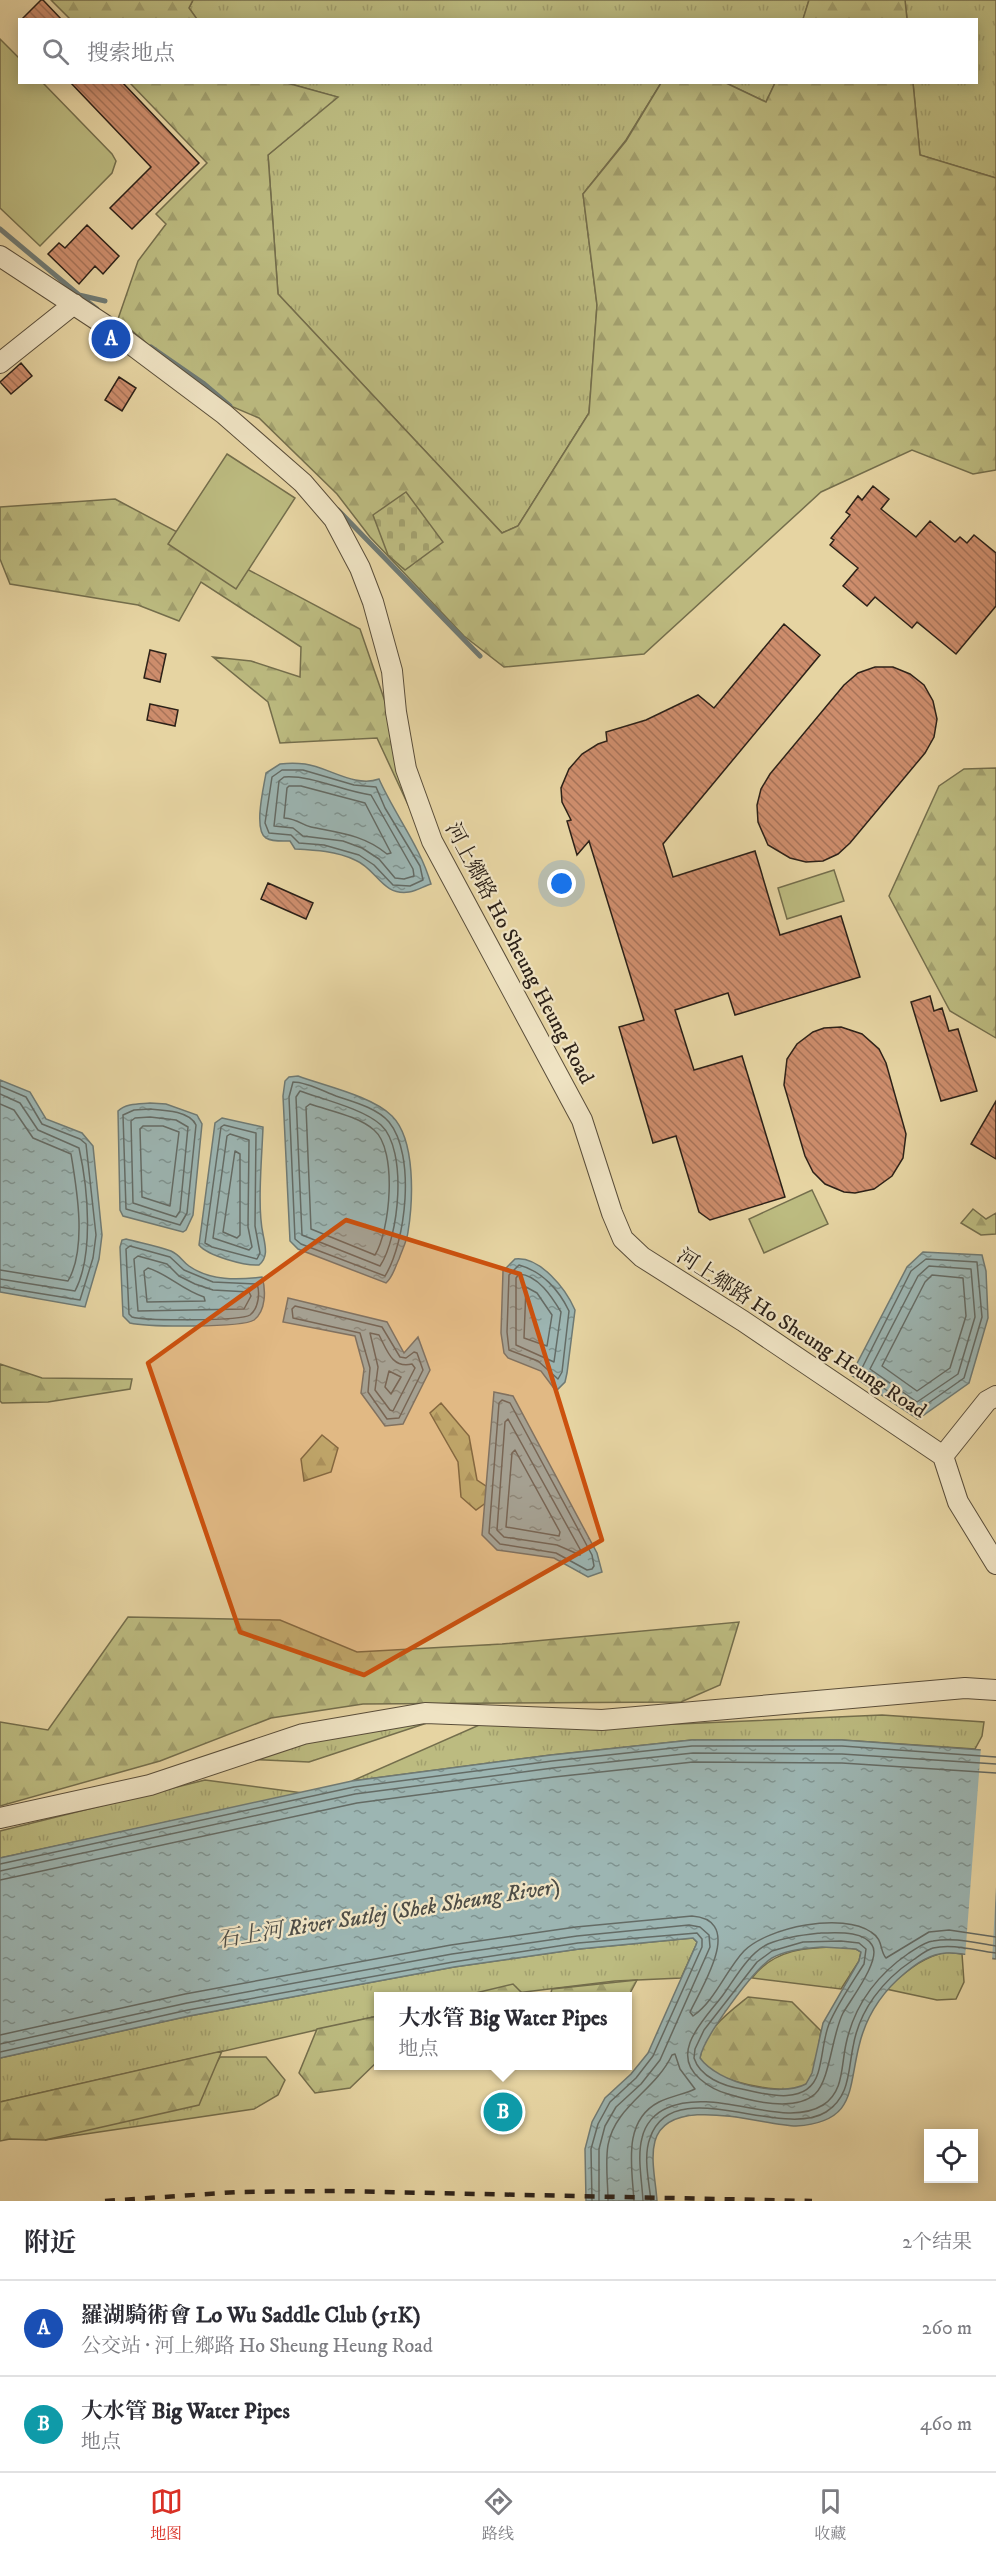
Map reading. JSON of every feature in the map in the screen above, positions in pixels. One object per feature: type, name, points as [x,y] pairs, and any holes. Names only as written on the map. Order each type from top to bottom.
[{"type":"street","name":"河上鄉路 Ho Sheung Heung Road","points":[[0,256],[74,304],[163,367],[252,437],[321,502],[346,539],[373,602],[392,671],[396,712],[406,769],[432,842],[582,1120],[612,1213],[624,1239],[642,1257],[743,1321],[943,1456]]},
{"type":"street","points":[[0,363],[74,304]]},
{"type":"street","points":[[996,1396],[987,1401],[943,1456],[957,1502],[996,1564]]},
{"type":"street","points":[[0,1818],[150,1785],[303,1734],[425,1713],[602,1720],[965,1688],[996,1690]]},
{"type":"highlighted area","points":[[346,1220],[520,1274],[602,1540],[364,1675],[240,1632],[148,1363]]},
{"type":"green space","points":[[51,0],[193,0],[189,8],[196,18],[69,18]]},
{"type":"green space","points":[[193,0],[809,0],[804,18],[196,18],[189,8]]},
{"type":"green space","points":[[809,0],[905,0],[907,18],[803,18]]},
{"type":"green space","points":[[905,0],[996,0],[996,178],[920,155],[913,84],[978,84],[978,18],[907,18]]},
{"type":"green space","points":[[0,39],[18,57],[18,84],[44,84],[112,154],[116,161],[112,173],[40,246],[0,208]]},
{"type":"green space","points":[[131,84],[291,84],[338,97],[268,155],[278,294],[502,533],[518,526],[589,413],[597,305],[583,194],[626,141],[660,84],[728,84],[766,102],[775,84],[913,84],[920,155],[996,178],[996,470],[973,474],[912,450],[821,492],[644,654],[504,667],[464,636],[370,537],[337,494],[259,418],[212,398],[118,319],[138,261],[166,224],[156,214],[207,163]]},
{"type":"green space","points":[[291,84],[660,84],[626,140],[583,194],[597,305],[589,413],[518,526],[502,533],[278,294],[268,155],[337,97]]},
{"type":"green space","points":[[728,84],[775,84],[766,102]]},
{"type":"green space","points":[[227,454],[295,498],[236,589],[168,544]]},
{"type":"green space","points":[[406,492],[443,542],[405,570],[388,555],[373,515]]},
{"type":"green space","points":[[115,499],[360,629],[390,716],[410,809],[377,738],[280,743],[268,702],[213,657],[251,661],[300,677],[301,647],[201,582],[179,621],[138,605],[10,584],[0,559],[0,507]]},
{"type":"green space","points":[[996,768],[996,1038],[950,1011],[889,896],[939,786],[964,769]]},
{"type":"green space","points":[[834,870],[844,901],[787,919],[778,888]]},
{"type":"green space","points":[[812,1190],[828,1224],[764,1253],[749,1219]]},
{"type":"green space","points":[[973,1209],[986,1219],[996,1213],[996,1234],[981,1235],[961,1223]]},
{"type":"green space","points":[[0,1364],[42,1378],[132,1379],[130,1389],[48,1402],[2,1403],[0,1401]]},
{"type":"green space","points":[[441,1403],[469,1436],[477,1480],[498,1494],[476,1510],[461,1497],[458,1462],[430,1413]]},
{"type":"green space","points":[[322,1435],[338,1448],[331,1472],[304,1481],[301,1459]]},
{"type":"green space","points":[[128,1617],[280,1620],[357,1652],[502,1644],[739,1622],[720,1685],[681,1702],[363,1704],[271,1718],[160,1761],[0,1806],[0,1722],[48,1730]]},
{"type":"green space","points":[[882,1715],[984,1722],[982,1736],[975,1749],[842,1740],[692,1740],[551,1755],[352,1781],[486,1722],[587,1728]]},
{"type":"green space","points":[[433,1721],[309,1762],[246,1759],[303,1743]]},
{"type":"green space","points":[[205,1780],[303,1793],[0,1858],[0,1831]]},
{"type":"green space","points":[[693,1938],[697,1942],[681,1978],[615,1981],[524,1992],[374,1992],[374,2017],[0,2102],[0,2058],[189,2016],[454,1967],[579,1949]]},
{"type":"green space","points":[[841,1947],[861,1952],[859,1961],[841,1989],[752,1978],[761,1968],[781,1955],[804,1949]]},
{"type":"green space","points":[[948,1952],[962,1954],[964,1982],[956,1999],[937,2000],[886,1989],[922,1961]]},
{"type":"green space","points":[[637,1980],[631,1992],[551,1992],[552,1989]]},
{"type":"green space","points":[[513,1984],[521,1992],[480,1992]]},
{"type":"green space","points":[[748,1997],[792,2002],[821,2031],[815,2067],[806,2084],[799,2088],[788,2089],[748,2085],[716,2074],[700,2058],[706,2039],[718,2023]]},
{"type":"green space","points":[[374,2017],[374,2065],[350,2088],[315,2093],[299,2073],[317,2029]]},
{"type":"green space","points":[[222,2051],[199,2105],[45,2140],[0,2141],[0,2102]]},
{"type":"green space","points":[[220,2057],[266,2057],[285,2080],[278,2095],[254,2109],[45,2140],[193,2101]]},
{"type":"water","points":[[280,764],[305,764],[361,781],[379,779],[414,844],[431,884],[412,891],[392,890],[363,864],[348,857],[295,849],[290,841],[275,841],[266,838],[260,826],[260,817],[266,773]]},
{"type":"water","points":[[298,1076],[348,1092],[373,1103],[392,1116],[400,1127],[409,1155],[411,1171],[410,1219],[406,1242],[392,1275],[386,1283],[298,1249],[290,1241],[283,1096],[285,1081],[289,1077]]},
{"type":"water","points":[[0,1080],[30,1092],[46,1119],[82,1133],[93,1146],[102,1235],[99,1259],[85,1307],[0,1292]]},
{"type":"water","points":[[166,1104],[197,1115],[202,1124],[193,1215],[183,1232],[123,1216],[120,1210],[118,1111],[129,1105]]},
{"type":"water","points":[[222,1118],[263,1127],[260,1210],[266,1251],[259,1265],[227,1260],[210,1253],[199,1245],[215,1123]]},
{"type":"water","points":[[126,1239],[171,1251],[197,1271],[215,1277],[243,1279],[262,1277],[264,1294],[261,1311],[254,1320],[246,1323],[214,1326],[130,1323],[123,1316],[120,1247],[122,1240]]},
{"type":"water","points":[[923,1252],[982,1255],[986,1271],[988,1318],[969,1383],[918,1419],[851,1375],[907,1267]]},
{"type":"water","points":[[515,1259],[524,1259],[543,1268],[559,1284],[575,1310],[565,1382],[556,1391],[541,1371],[508,1358],[504,1353],[501,1333],[503,1271]]},
{"type":"water","points":[[288,1298],[387,1322],[404,1353],[418,1337],[430,1370],[403,1424],[385,1426],[361,1393],[364,1369],[355,1336],[283,1322]]},
{"type":"water","points":[[494,1392],[513,1396],[597,1553],[602,1572],[588,1577],[554,1558],[497,1550],[482,1535]]},
{"type":"water","name":"石上河 River Sutlej (Shek Sheung River)","points":[[692,1740],[842,1740],[996,1751],[996,1959],[958,1953],[940,1954],[919,1963],[897,1980],[876,2005],[866,2025],[846,2101],[830,2118],[796,2126],[718,2115],[697,2115],[678,2118],[664,2127],[655,2141],[654,2148],[653,2163],[657,2201],[586,2201],[585,2149],[592,2122],[605,2098],[631,2074],[648,2053],[696,1945],[697,1942],[693,1938],[579,1949],[454,1967],[189,2016],[0,2058],[0,1858],[352,1781],[551,1755]],"holes":[[[809,1948],[856,1949],[861,1952],[859,1961],[823,2023],[812,2073],[806,2084],[781,2089],[750,2086],[720,2075],[700,2058],[719,2020],[754,1975],[772,1958],[790,1951]]]},
{"type":"pier","points":[[981,1747],[996,1748],[996,1887],[992,1962],[965,1958]]},
{"type":"building","points":[[43,0],[60,18],[23,18]]},
{"type":"building","points":[[72,84],[124,84],[199,163],[132,229],[110,208],[151,167]]},
{"type":"building","points":[[87,225],[119,256],[103,274],[95,266],[79,284],[48,254],[59,243],[65,248]]},
{"type":"building","points":[[21,363],[32,376],[11,394],[0,382]]},
{"type":"building","points":[[119,377],[136,388],[122,411],[105,400]]},
{"type":"building","points":[[873,486],[889,499],[881,509],[916,537],[930,521],[955,542],[960,537],[967,543],[974,535],[996,553],[996,606],[956,654],[917,622],[912,628],[875,597],[867,606],[843,586],[858,568],[830,545],[834,540],[831,538],[850,515],[846,512],[858,496],[862,500]]},
{"type":"building","points":[[784,624],[820,655],[663,844],[673,877],[755,851],[780,935],[841,916],[860,977],[735,1015],[728,993],[675,1010],[694,1070],[742,1056],[785,1197],[710,1220],[699,1212],[676,1136],[653,1143],[619,1027],[644,1020],[589,841],[577,855],[567,821],[571,820],[562,802],[561,788],[569,769],[582,754],[607,741],[606,732],[646,720],[698,695],[714,708]]},
{"type":"building","points":[[150,650],[166,654],[160,682],[144,678]]},
{"type":"building","points":[[875,667],[893,667],[910,674],[924,685],[933,701],[937,719],[934,737],[925,753],[850,843],[838,854],[823,861],[806,862],[790,858],[768,845],[758,822],[757,805],[761,789],[770,774],[844,685],[858,673]]},
{"type":"building","points":[[150,704],[178,710],[175,726],[147,720]]},
{"type":"building","points":[[268,883],[313,903],[306,919],[261,899]]},
{"type":"building","points":[[930,996],[934,1011],[942,1008],[949,1031],[958,1029],[977,1091],[941,1101],[911,1002]]},
{"type":"building","points":[[841,1027],[862,1034],[879,1049],[886,1063],[906,1134],[903,1158],[892,1176],[874,1189],[855,1193],[844,1192],[825,1184],[813,1172],[805,1156],[784,1085],[787,1059],[797,1044],[813,1032],[824,1028]]},
{"type":"building","points":[[996,1101],[996,1159],[971,1144]]},
{"type":"waterway","points":[[0,229],[79,295],[105,301]]},
{"type":"waterway","points":[[79,295],[97,309]]},
{"type":"waterway","points":[[151,347],[203,383],[230,406]]},
{"type":"waterway","points":[[338,510],[480,656]]},
{"type":"railway","points":[[105,2201],[237,2192],[337,2191],[812,2201]]},
{"type":"place","name":"羅湖騎術會 Lo Wu Saddle Club (51K)","points":[[111,339]]},
{"type":"place","name":"大水管 Big Water Pipes","points":[[503,2112]]}]
